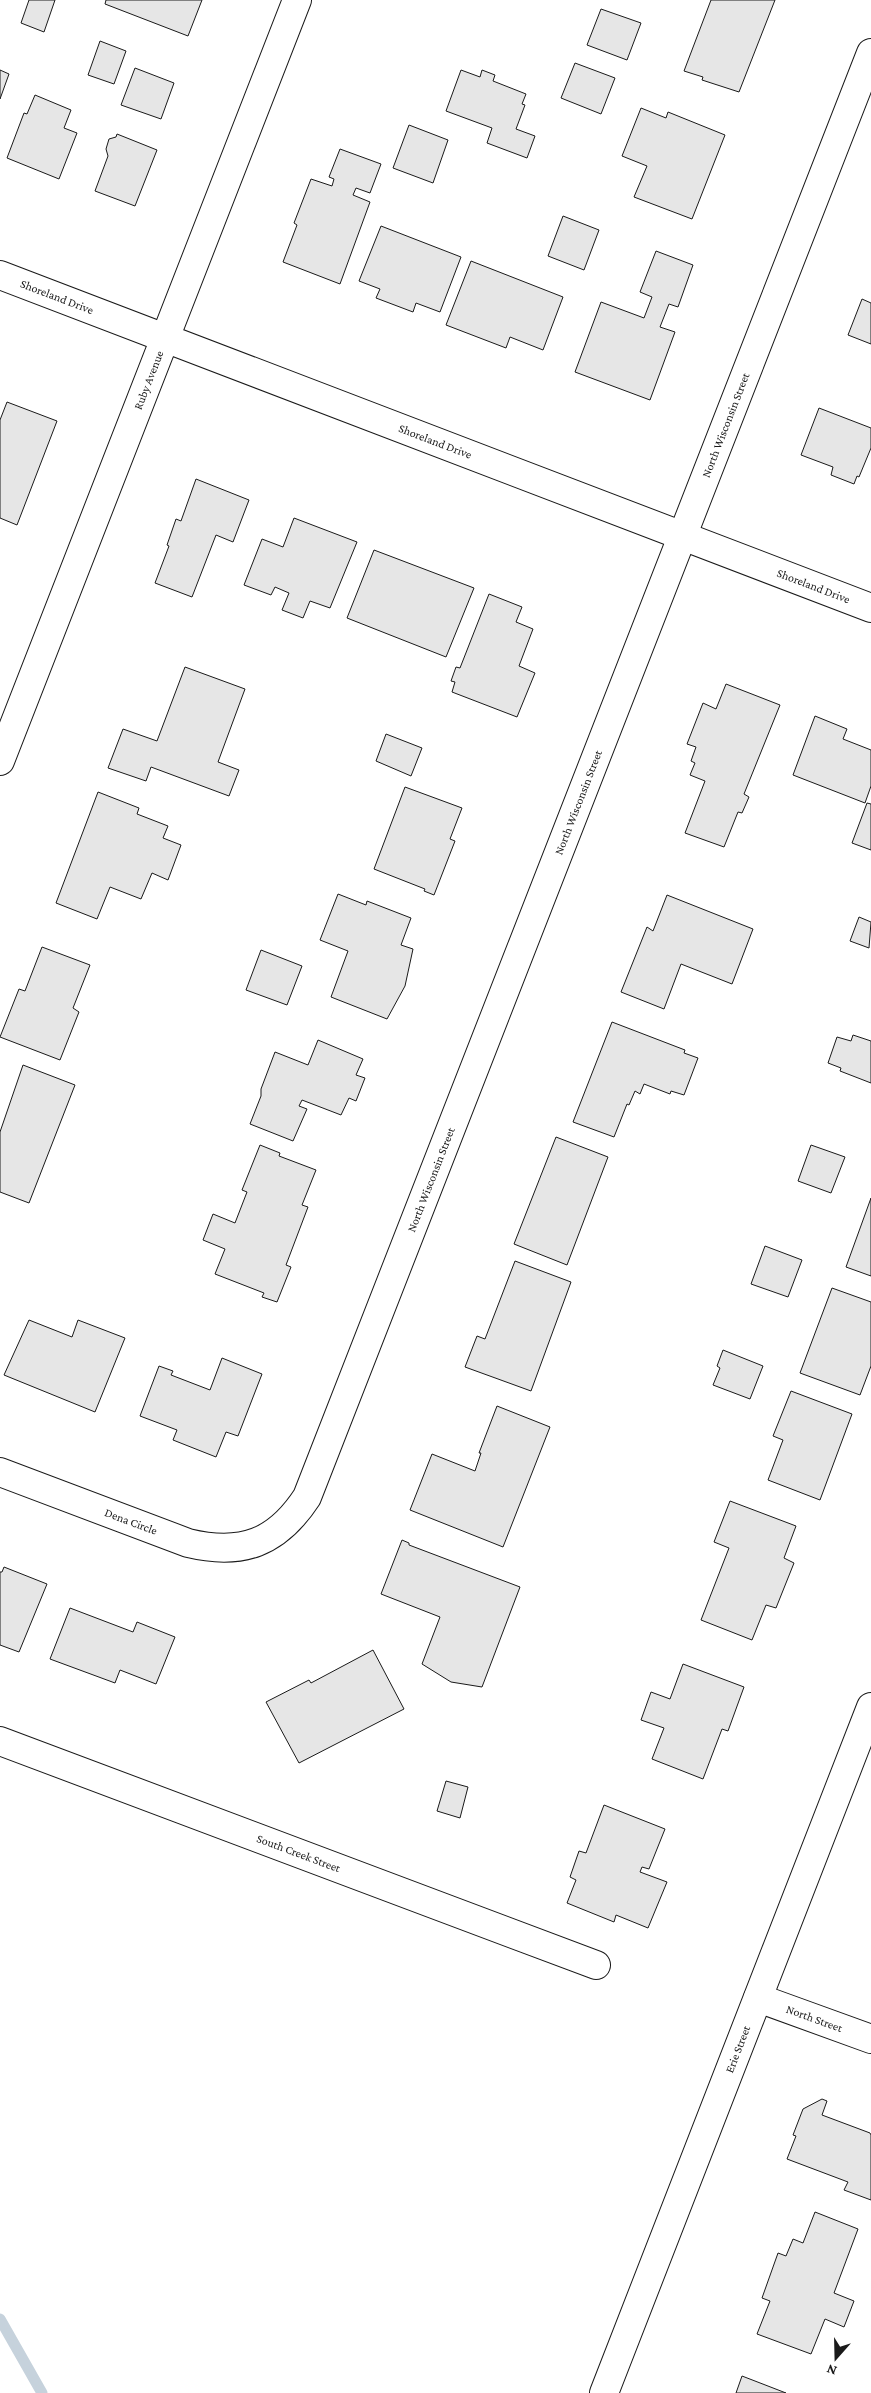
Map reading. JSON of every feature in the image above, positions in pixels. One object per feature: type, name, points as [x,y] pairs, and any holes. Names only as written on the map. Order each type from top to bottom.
[{"type":"street","name":"Ruby Avenue","points":[[0,761],[297,0]]},
{"type":"street","name":"North Wisconsin Street","points":[[265,1538],[275,1534],[294,1517],[307,1497],[871,53]]},
{"type":"street","name":"Shoreland Drive","points":[[0,276],[871,608]]},
{"type":"street","name":"Dena Circle","points":[[0,1472],[196,1545],[212,1549],[244,1547],[265,1538]]},
{"type":"street","name":"Erie Street","points":[[604,2393],[871,1706]]},
{"type":"street","name":"South Creek Street","points":[[0,1741],[596,1965]]},
{"type":"street","name":"North Street","points":[[758,1998],[871,2039]]},
{"type":"building","points":[[29,0],[55,0],[44,32],[21,23]]},
{"type":"building","points":[[106,0],[202,0],[188,36],[105,4]]},
{"type":"building","points":[[711,0],[775,0],[739,92],[702,80],[703,77],[684,71]]},
{"type":"building","points":[[601,9],[641,23],[627,60],[587,45]]},
{"type":"building","points":[[100,41],[126,51],[114,84],[88,75]]},
{"type":"building","points":[[575,63],[615,78],[601,114],[561,98]]},
{"type":"building","points":[[135,68],[174,83],[161,119],[121,105]]},
{"type":"building","points":[[0,70],[9,74],[0,99]]},
{"type":"building","points":[[461,70],[480,77],[482,70],[495,75],[493,81],[526,94],[522,104],[525,105],[516,129],[535,136],[527,158],[487,143],[492,128],[446,111]]},
{"type":"building","points":[[35,95],[71,110],[64,128],[77,133],[59,179],[7,158],[24,113],[27,114]]},
{"type":"building","points":[[641,108],[666,118],[668,112],[725,135],[692,219],[634,197],[647,166],[622,156]]},
{"type":"building","points":[[409,125],[448,140],[433,183],[393,168]]},
{"type":"building","points":[[117,134],[157,150],[135,206],[95,191],[108,156],[106,149],[109,139],[116,137]]},
{"type":"building","points":[[340,149],[381,164],[370,193],[356,188],[353,195],[370,202],[340,284],[283,262],[297,225],[294,223],[311,179],[332,186],[334,179],[329,177]]},
{"type":"building","points":[[563,216],[599,230],[584,270],[548,256]]},
{"type":"building","points":[[381,226],[461,257],[440,312],[416,303],[413,312],[376,298],[380,289],[359,281]]},
{"type":"building","points":[[656,251],[693,265],[678,307],[669,304],[660,327],[675,332],[650,400],[575,372],[601,302],[644,318],[652,297],[640,292]]},
{"type":"building","points":[[471,261],[563,297],[543,350],[510,337],[506,348],[446,325]]},
{"type":"building","points":[[862,299],[871,303],[871,344],[848,335]]},
{"type":"building","points":[[7,402],[57,421],[17,525],[0,518],[0,420]]},
{"type":"building","points":[[819,408],[871,428],[871,448],[859,477],[857,476],[854,484],[831,475],[833,467],[801,455]]},
{"type":"building","points":[[196,479],[249,500],[233,542],[216,535],[192,597],[155,583],[169,546],[167,545],[176,519],[181,521]]},
{"type":"building","points":[[294,518],[357,542],[330,608],[310,601],[303,618],[282,610],[289,593],[275,587],[271,595],[244,585],[262,539],[283,547]]},
{"type":"building","points":[[374,550],[474,588],[446,657],[347,618]]},
{"type":"building","points":[[489,594],[522,607],[516,622],[533,629],[519,666],[535,673],[517,717],[452,692],[455,682],[451,681],[456,667],[460,668]]},
{"type":"building","points":[[185,667],[245,689],[218,762],[239,770],[229,796],[151,767],[146,781],[108,768],[123,729],[157,741]]},
{"type":"building","points":[[726,684],[780,705],[744,794],[749,797],[742,813],[738,812],[724,847],[685,833],[705,781],[690,775],[695,763],[691,761],[696,747],[687,744],[703,703],[716,709]]},
{"type":"building","points":[[815,716],[847,729],[843,739],[871,750],[871,786],[865,803],[793,775]]},
{"type":"building","points":[[386,734],[422,748],[411,776],[376,761]]},
{"type":"building","points":[[405,787],[462,808],[450,839],[455,841],[434,895],[424,891],[425,889],[374,869]]},
{"type":"building","points":[[98,792],[139,808],[137,814],[168,826],[163,838],[181,845],[168,880],[152,873],[141,899],[110,887],[97,919],[56,903]]},
{"type":"building","points":[[867,803],[871,804],[871,850],[852,843]]},
{"type":"building","points":[[338,894],[366,905],[367,901],[411,918],[401,945],[413,949],[405,986],[387,1019],[331,997],[348,951],[320,940]]},
{"type":"building","points":[[667,895],[753,929],[732,984],[681,964],[664,1009],[621,992],[647,927],[653,931]]},
{"type":"building","points":[[859,917],[871,922],[869,948],[850,941]]},
{"type":"building","points":[[42,947],[90,965],[73,1008],[79,1012],[60,1060],[0,1037],[19,989],[25,991]]},
{"type":"building","points":[[261,950],[302,966],[287,1005],[246,990]]},
{"type":"building","points":[[612,1022],[685,1050],[684,1053],[698,1058],[684,1095],[671,1091],[670,1094],[644,1084],[640,1094],[635,1091],[629,1105],[627,1104],[614,1137],[573,1122]]},
{"type":"building","points":[[853,1035],[871,1041],[871,1083],[840,1071],[841,1068],[828,1063],[837,1037],[851,1041]]},
{"type":"building","points":[[318,1040],[363,1059],[356,1075],[365,1078],[356,1101],[349,1098],[341,1115],[302,1100],[299,1106],[307,1109],[293,1141],[250,1124],[275,1052],[308,1065]]},
{"type":"building","points":[[23,1065],[75,1085],[29,1203],[0,1192],[0,1132]]},
{"type":"building","points":[[556,1137],[608,1157],[567,1265],[514,1244]]},
{"type":"building","points":[[260,1145],[280,1153],[279,1156],[316,1170],[302,1205],[308,1207],[286,1265],[291,1267],[277,1302],[262,1297],[264,1293],[215,1274],[225,1249],[203,1240],[213,1214],[235,1223],[247,1192],[242,1190]]},
{"type":"building","points":[[811,1145],[845,1157],[831,1193],[798,1181]]},
{"type":"building","points":[[871,1198],[871,1276],[846,1267]]},
{"type":"building","points":[[765,1246],[802,1260],[788,1297],[751,1284]]},
{"type":"building","points":[[515,1261],[571,1282],[531,1391],[465,1367],[477,1336],[485,1339]]},
{"type":"building","points":[[832,1288],[871,1302],[871,1366],[860,1395],[800,1373]]},
{"type":"building","points":[[29,1320],[72,1337],[78,1320],[125,1338],[95,1412],[4,1375]]},
{"type":"building","points":[[723,1350],[763,1366],[750,1399],[713,1385],[720,1368],[717,1366]]},
{"type":"building","points":[[222,1358],[262,1374],[238,1436],[226,1432],[216,1457],[173,1440],[177,1430],[140,1416],[159,1366],[173,1371],[171,1375],[210,1390]]},
{"type":"building","points":[[791,1391],[852,1414],[820,1500],[768,1480],[783,1440],[773,1436]]},
{"type":"building","points":[[497,1406],[550,1427],[503,1547],[410,1510],[432,1454],[475,1471],[481,1453],[479,1453]]},
{"type":"building","points":[[730,1501],[796,1526],[784,1558],[794,1563],[776,1608],[766,1605],[752,1640],[701,1620],[729,1548],[714,1542]]},
{"type":"building","points":[[402,1540],[409,1543],[409,1545],[520,1587],[482,1687],[451,1682],[422,1664],[440,1617],[381,1594]]},
{"type":"building","points":[[4,1567],[47,1584],[19,1652],[0,1645],[0,1572],[2,1572]]},
{"type":"building","points":[[70,1608],[133,1632],[137,1622],[175,1637],[156,1684],[120,1670],[115,1683],[50,1659]]},
{"type":"building","points":[[373,1650],[404,1709],[299,1763],[266,1702],[309,1680],[311,1683]]},
{"type":"building","points":[[683,1664],[744,1687],[728,1731],[722,1729],[703,1779],[652,1759],[664,1728],[641,1720],[651,1692],[670,1699]]},
{"type":"building","points":[[446,1781],[468,1787],[460,1818],[437,1811]]},
{"type":"building","points":[[604,1805],[665,1829],[649,1869],[642,1867],[640,1872],[667,1882],[648,1928],[616,1915],[614,1922],[567,1903],[576,1880],[570,1877],[579,1851],[586,1853]]},
{"type":"building","points":[[822,2099],[827,2101],[822,2115],[871,2135],[871,2200],[844,2190],[848,2182],[787,2159],[796,2136],[793,2135],[803,2109]]},
{"type":"building","points":[[815,2212],[858,2229],[834,2293],[854,2301],[844,2327],[825,2319],[811,2354],[757,2334],[770,2301],[762,2298],[778,2253],[786,2256],[793,2239],[803,2243]]},
{"type":"building","points":[[742,2376],[786,2393],[736,2393]]},
{"type":"waterway","points":[[0,2319],[42,2393]]}]
